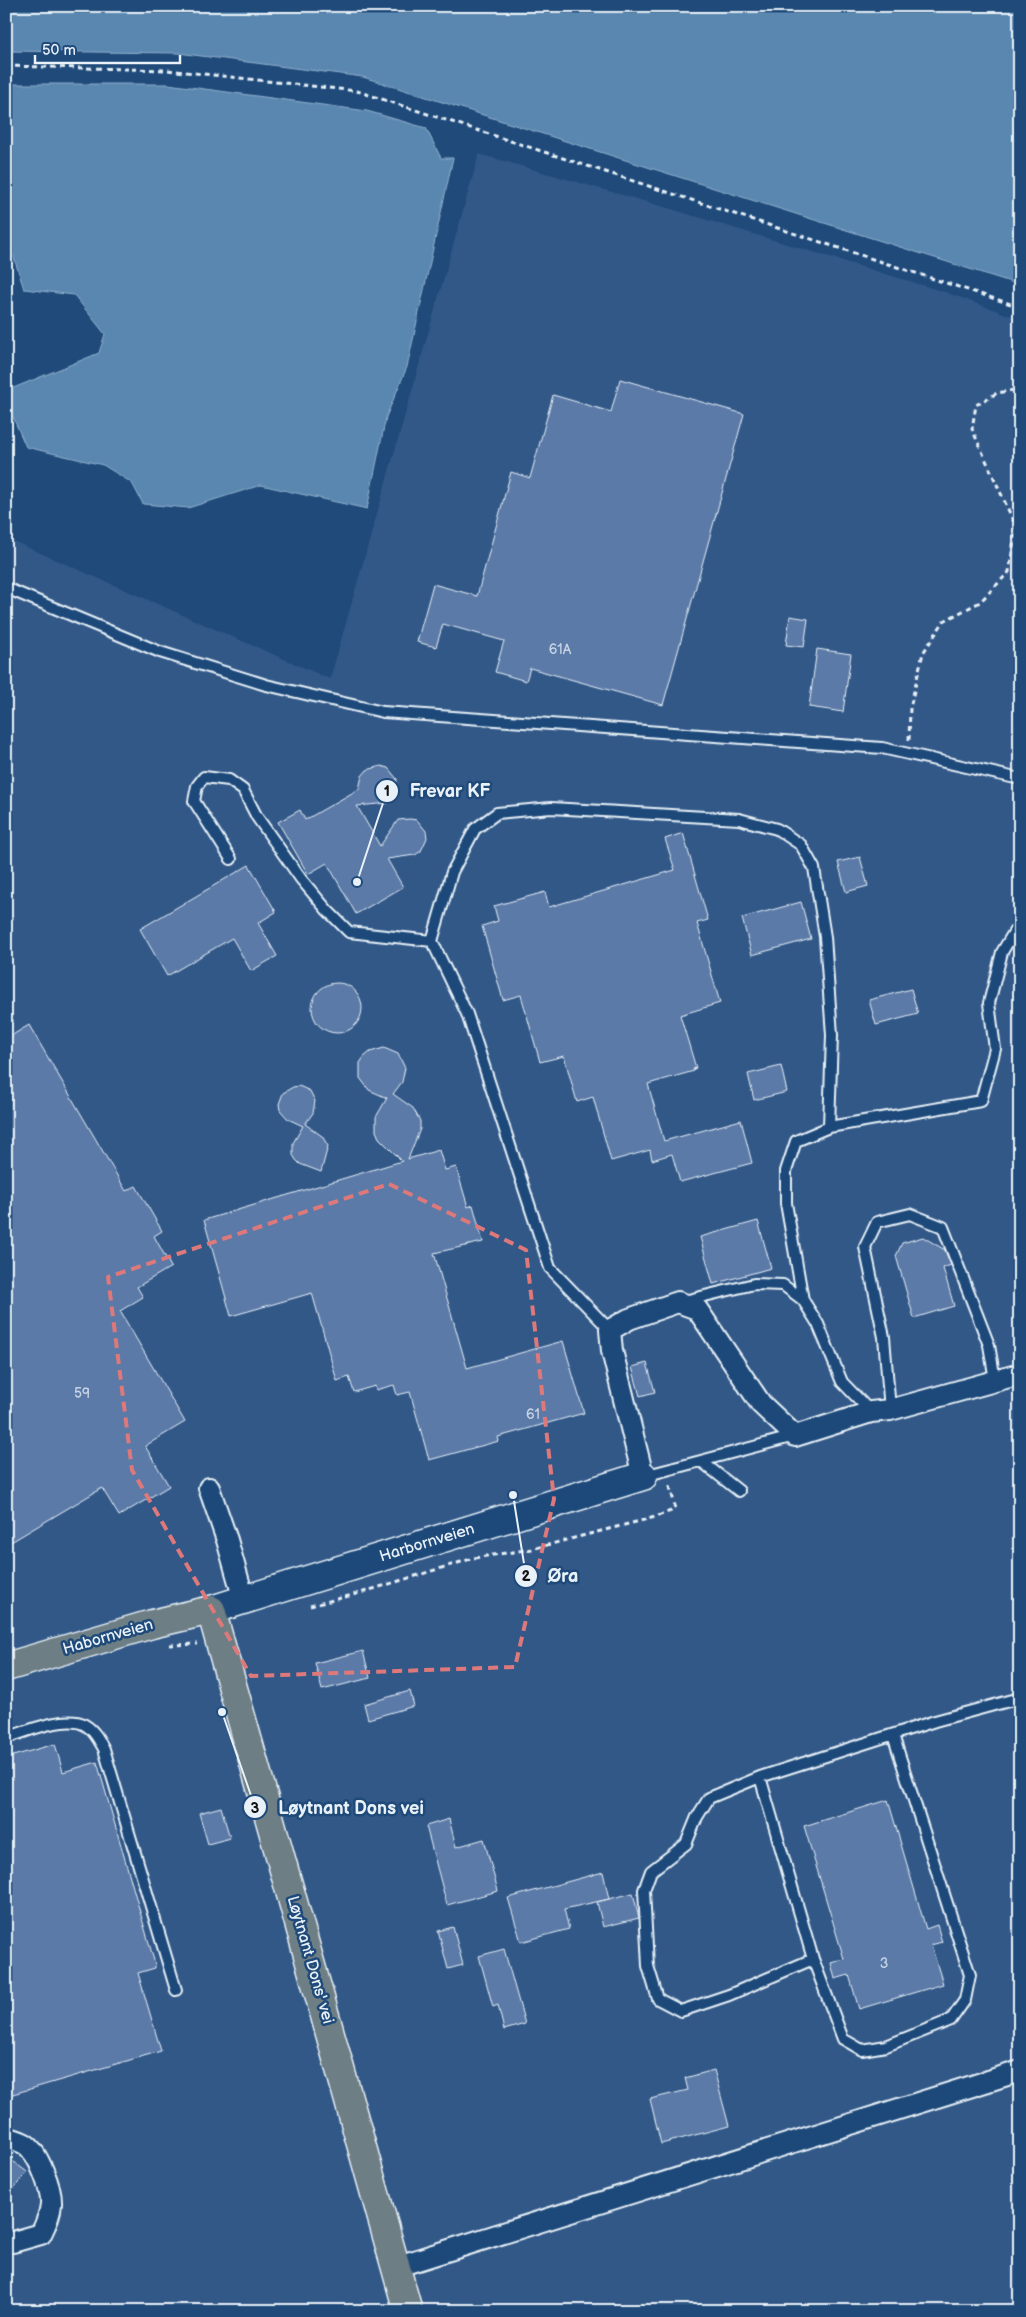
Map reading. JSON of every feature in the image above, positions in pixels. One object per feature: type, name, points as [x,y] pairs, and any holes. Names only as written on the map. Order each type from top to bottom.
[{"type":"highway","name":"Habornveien","points":[[6,1667],[152,1624],[211,1610]]},
{"type":"highway","name":"Løytnant Dons' vei","points":[[211,1610],[408,2311]]},
{"type":"street","points":[[654,1473],[612,1351],[610,1330],[629,1319],[678,1302],[696,1309],[761,1404],[795,1436],[1019,1372]]},
{"type":"street","name":"Harbornveien","points":[[211,1610],[654,1473]]},
{"type":"street","points":[[209,1488],[227,1540],[244,1600]]},
{"type":"street","points":[[396,2267],[1020,2071]]},
{"type":"street","points":[[6,2137],[25,2144],[37,2157],[47,2182],[51,2202],[47,2222],[41,2234],[13,2242],[6,2241]]},
{"type":"lane","points":[[6,588],[160,652],[266,685],[382,712],[882,748],[1020,779]]},
{"type":"lane","points":[[231,859],[194,801],[197,786],[204,777],[230,780],[243,790],[257,816],[301,879],[327,910],[349,932],[432,941]]},
{"type":"lane","points":[[610,1330],[550,1268],[467,1014],[432,941],[452,872],[475,829],[497,813],[560,809],[739,819],[777,829],[801,845],[814,868],[825,938],[832,1035],[829,1127]]},
{"type":"lane","points":[[803,1300],[786,1203],[786,1171],[796,1141],[829,1127],[981,1101],[995,1049],[989,1003],[1002,952],[1014,932],[1020,929]]},
{"type":"lane","points":[[880,1411],[884,1337],[865,1247],[877,1222],[910,1214],[943,1227],[989,1345],[995,1380]]},
{"type":"lane","points":[[678,1302],[754,1284],[783,1285],[803,1300],[818,1324],[842,1382],[880,1411]]},
{"type":"lane","points":[[654,1473],[795,1436]]},
{"type":"lane","points":[[701,1461],[739,1491]]},
{"type":"lane","points":[[814,1958],[729,1995],[680,2010],[658,1999],[648,1966],[644,1890],[651,1870],[686,1844],[696,1817],[709,1798],[760,1777],[893,1735],[1020,1698]]},
{"type":"lane","points":[[6,1738],[55,1723],[71,1721],[84,1724],[94,1733],[104,1749],[176,1990]]},
{"type":"lane","points":[[760,1777],[814,1958],[843,2039],[862,2050],[886,2046],[951,2020],[965,2000],[970,1975],[893,1735]]},
{"type":"path","points":[[6,66],[167,70],[357,91],[1020,307]]},
{"type":"path","points":[[908,753],[910,708],[923,653],[944,621],[980,602],[1009,572],[1016,527],[972,429],[976,405],[997,393],[1020,389]]},
{"type":"path","points":[[301,1606],[360,1593],[474,1558],[569,1541],[671,1511],[675,1506],[654,1473]]},
{"type":"highlighted area","points":[[389,1184],[526,1250],[554,1499],[515,1667],[251,1676],[132,1470],[108,1277]]},
{"type":"shaded area","points":[[6,6],[1020,6],[1020,285],[363,77],[178,53],[6,51]]},
{"type":"shaded area","points":[[6,84],[168,84],[367,111],[426,128],[441,158],[453,158],[407,367],[386,417],[367,509],[261,485],[188,508],[143,504],[132,483],[103,465],[26,447],[6,401],[6,391],[99,353],[105,334],[74,295],[24,289],[13,255],[6,251]]},
{"type":"shaded area","points":[[479,154],[668,208],[945,292],[1020,319],[1020,2311],[6,2311],[6,538],[330,679]]},
{"type":"building","points":[[620,379],[744,414],[663,705],[530,668],[526,681],[495,672],[504,641],[443,624],[436,647],[417,642],[433,584],[477,596],[511,472],[530,478],[553,395],[611,412]]},
{"type":"building","points":[[790,616],[808,619],[804,647],[786,645]]},
{"type":"building","points":[[817,649],[851,654],[843,712],[809,707]]},
{"type":"building","points":[[381,766],[388,768],[397,779],[396,794],[389,803],[357,806],[380,846],[398,820],[417,820],[426,831],[427,838],[421,851],[415,855],[387,859],[403,887],[356,914],[327,863],[308,874],[278,822],[300,810],[305,820],[359,789],[362,776],[367,770]]},
{"type":"building","points":[[683,833],[708,920],[697,923],[720,1003],[680,1015],[696,1068],[693,1069],[694,1071],[648,1084],[664,1141],[741,1120],[752,1163],[680,1182],[672,1154],[652,1160],[650,1150],[611,1161],[593,1097],[577,1102],[564,1056],[540,1062],[521,995],[503,1000],[482,926],[498,921],[494,906],[545,892],[549,907],[675,870],[665,839]]},
{"type":"building","points":[[860,857],[868,886],[846,892],[838,862]]},
{"type":"building","points":[[249,865],[276,912],[258,923],[277,956],[251,971],[232,938],[167,976],[140,929]]},
{"type":"building","points":[[801,902],[811,939],[752,955],[742,918]]},
{"type":"building","points":[[332,983],[342,983],[355,990],[362,1003],[362,1013],[355,1026],[342,1033],[332,1033],[323,1029],[316,1022],[312,1013],[312,1003],[316,994],[323,987]]},
{"type":"building","points":[[911,989],[918,1014],[876,1025],[869,1000]]},
{"type":"building","points":[[29,1025],[126,1191],[136,1186],[162,1231],[154,1236],[171,1267],[137,1287],[143,1297],[120,1311],[185,1422],[145,1446],[169,1486],[119,1516],[102,1488],[6,1545],[6,1039]]},
{"type":"building","points":[[384,1048],[398,1054],[405,1068],[402,1082],[393,1094],[413,1108],[420,1121],[420,1129],[408,1159],[439,1150],[445,1170],[456,1167],[468,1207],[473,1205],[483,1242],[434,1253],[467,1368],[563,1341],[584,1413],[498,1437],[499,1441],[429,1460],[410,1392],[397,1395],[394,1385],[376,1390],[375,1386],[354,1392],[349,1377],[337,1381],[312,1293],[231,1316],[204,1220],[402,1161],[379,1138],[376,1131],[376,1117],[387,1098],[369,1090],[360,1078],[360,1063],[364,1057],[370,1052]]},
{"type":"building","points":[[781,1066],[787,1092],[754,1100],[748,1074]]},
{"type":"building","points":[[299,1086],[310,1091],[315,1101],[313,1113],[305,1124],[322,1136],[328,1146],[321,1172],[300,1164],[296,1160],[293,1155],[293,1143],[303,1126],[288,1119],[280,1110],[279,1104],[283,1093]]},
{"type":"building","points":[[758,1221],[771,1268],[713,1284],[700,1237]]},
{"type":"building","points":[[923,1237],[945,1250],[951,1265],[943,1268],[954,1306],[914,1318],[896,1256],[902,1243]]},
{"type":"building","points":[[647,1363],[655,1392],[640,1396],[632,1367]]},
{"type":"building","points":[[363,1651],[370,1678],[322,1690],[315,1663]]},
{"type":"building","points":[[410,1691],[414,1706],[368,1719],[364,1704]]},
{"type":"building","points":[[55,1744],[63,1772],[97,1762],[155,1964],[155,1968],[138,1973],[161,2051],[6,2096],[6,1758]]},
{"type":"building","points":[[888,1800],[926,1929],[937,1925],[942,1942],[931,1945],[943,1984],[859,2009],[849,1975],[835,1979],[831,1963],[844,1959],[804,1826]]},
{"type":"building","points":[[221,1807],[230,1838],[208,1844],[199,1813]]},
{"type":"building","points":[[449,1819],[456,1847],[484,1839],[498,1891],[447,1905],[426,1826]]},
{"type":"building","points":[[603,1872],[609,1899],[564,1909],[569,1929],[521,1942],[508,1898]]},
{"type":"building","points":[[633,1893],[639,1918],[603,1927],[597,1902]]},
{"type":"building","points":[[453,1927],[463,1965],[448,1969],[438,1931]]},
{"type":"building","points":[[504,1949],[525,2024],[504,2030],[498,2005],[493,2007],[479,1956]]},
{"type":"building","points":[[714,2070],[729,2126],[661,2144],[650,2099],[688,2090],[685,2078]]},
{"type":"building","points":[[6,2156],[27,2172],[6,2198]]},
{"type":"place","name":"Frevar KF","points":[[357,882]]},
{"type":"place","name":"Øra","points":[[513,1495]]},
{"type":"place","name":"Løytnant Dons vei","points":[[222,1712]]}]
